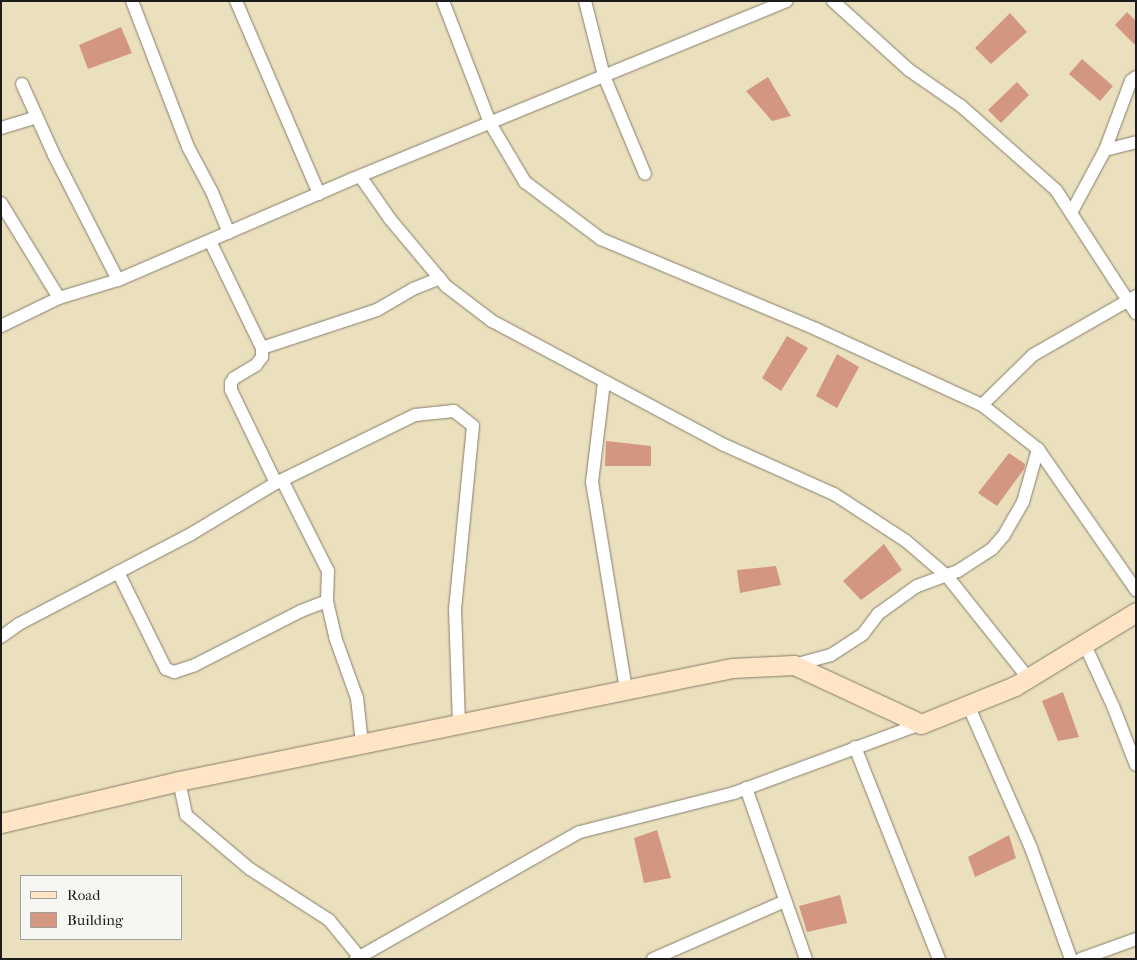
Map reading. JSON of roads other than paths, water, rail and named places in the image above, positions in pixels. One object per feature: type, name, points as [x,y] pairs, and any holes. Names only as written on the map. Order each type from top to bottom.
[{"type":"street","points":[[132,1],[188,147],[212,192],[229,233]]},
{"type":"street","points":[[236,1],[319,194]]},
{"type":"street","points":[[443,1],[490,123],[525,182],[601,239],[816,329],[982,405],[1038,449],[1136,590]]},
{"type":"street","points":[[585,1],[604,76],[645,174]]},
{"type":"street","points":[[1,326],[59,298],[118,280],[360,176],[788,1]]},
{"type":"street","points":[[833,1],[909,70],[961,106],[1056,190],[1132,299],[1136,313]]},
{"type":"street","points":[[1071,213],[1105,150],[1131,81],[1136,77]]},
{"type":"street","points":[[22,84],[54,155],[118,280]]},
{"type":"street","points":[[1,128],[36,117]]},
{"type":"street","points":[[1105,150],[1136,142]]},
{"type":"street","points":[[360,176],[390,219],[446,286],[492,321],[722,444],[834,494],[906,541],[947,576],[1028,678]]},
{"type":"street","points":[[1,203],[59,298]]},
{"type":"street","points":[[210,241],[262,348],[262,357],[256,365],[234,378],[231,383],[232,390],[279,482],[328,571],[327,602],[335,637],[358,698],[362,743]]},
{"type":"street","points":[[262,348],[377,310],[413,288],[440,278]]},
{"type":"street","points":[[982,405],[1033,355],[1132,299]]},
{"type":"street","points":[[604,382],[592,482],[626,689]]},
{"type":"street","points":[[1,636],[19,624],[191,534],[279,482],[415,415],[454,411],[473,426],[454,609],[459,724]]},
{"type":"street","points":[[1,823],[179,781],[362,743],[732,668],[794,665],[837,651],[863,634],[878,614],[917,586],[958,571],[992,549],[1004,535],[1023,502],[1038,449]]},
{"type":"street","points":[[118,572],[166,670],[174,672],[195,665],[301,611],[327,602]]},
{"type":"street","points":[[179,781],[186,815],[250,869],[329,920],[359,958],[580,832],[746,788],[922,724],[1015,686],[1136,612]]},
{"type":"street","points":[[1084,644],[1136,765]]},
{"type":"street","points":[[794,665],[922,724]]},
{"type":"street","points":[[968,705],[1032,848],[1071,959]]},
{"type":"street","points":[[855,747],[939,959]]},
{"type":"street","points":[[746,788],[806,959]]},
{"type":"street","points":[[653,959],[785,901]]},
{"type":"street","points":[[1080,959],[1136,939]]}]
